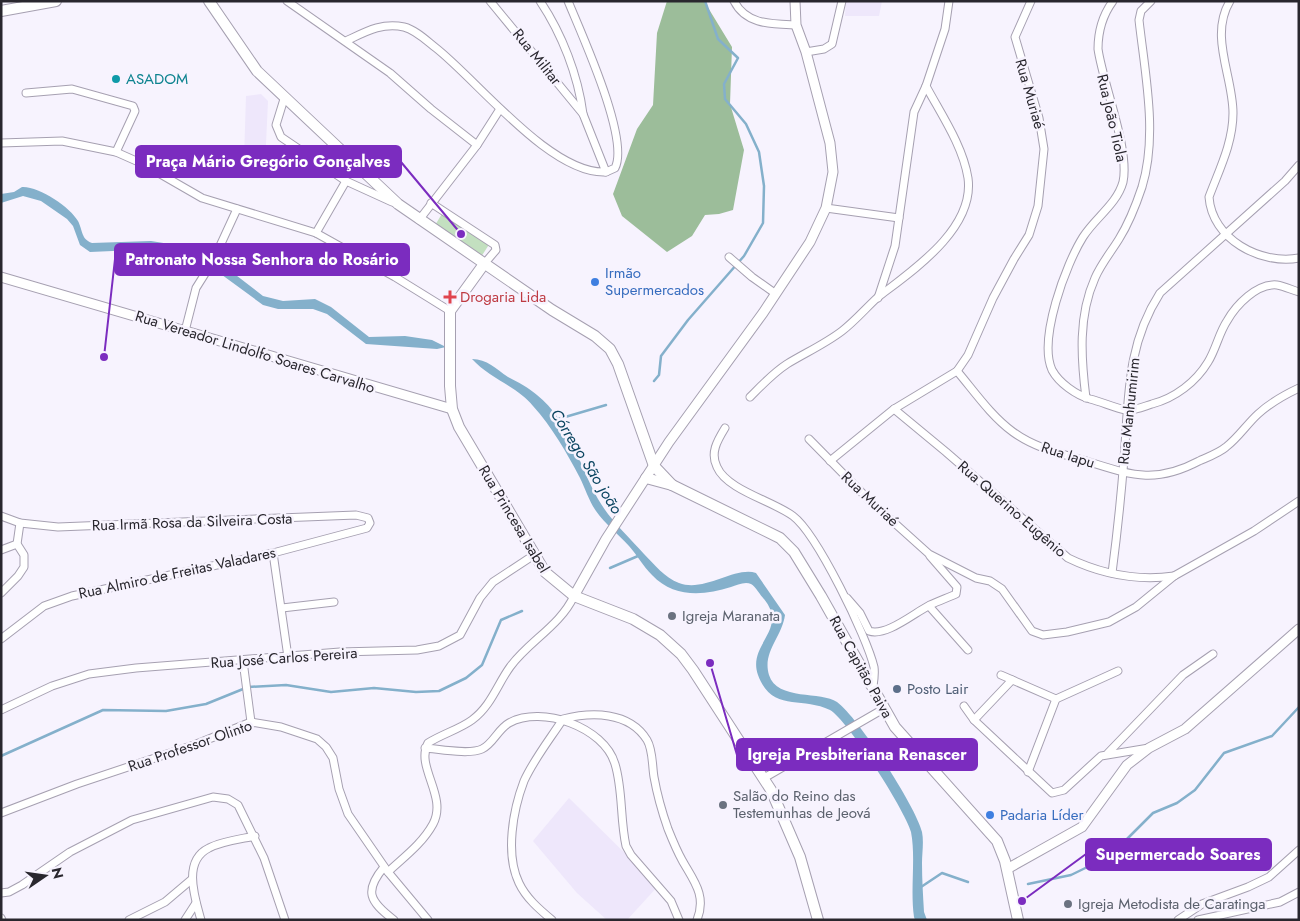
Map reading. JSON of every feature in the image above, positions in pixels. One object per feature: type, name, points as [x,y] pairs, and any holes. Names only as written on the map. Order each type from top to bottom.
[{"type":"main road","points":[[1,11],[56,1]]},
{"type":"main road","points":[[209,1],[257,71],[284,99],[398,204],[484,264],[595,336],[610,350],[618,364],[654,466],[672,485]]},
{"type":"main road","points":[[450,311],[484,264]]},
{"type":"main road","name":"Rua Princesa Isabel","points":[[450,311],[449,367],[452,409],[459,427],[534,555],[545,572],[575,592],[633,619],[672,646],[708,692],[764,778],[800,857],[818,920]]},
{"type":"main road","points":[[646,478],[672,485]]},
{"type":"main road","name":"Rua Capitão Paiva","points":[[672,485],[780,538],[787,545],[821,596],[895,726],[922,759],[978,817],[997,841],[1007,869],[1018,920]]},
{"type":"street","points":[[287,1],[314,22],[346,41],[390,73],[430,109],[477,145]]},
{"type":"street","name":"Rua Militar","points":[[490,1],[583,114]]},
{"type":"street","points":[[540,1],[552,22],[580,89],[583,114],[606,172]]},
{"type":"street","points":[[346,41],[366,30],[381,26],[405,27],[417,33],[455,63],[525,133],[566,160],[587,170],[612,171],[618,163],[609,104],[568,1]]},
{"type":"street","points":[[734,1],[741,12],[754,20],[764,23],[796,25]]},
{"type":"street","points":[[394,920],[376,902],[371,889],[372,882],[422,841],[434,823],[437,808],[435,791],[424,758],[425,748],[428,743],[472,720],[496,695],[510,668],[537,638],[563,616],[606,539],[654,466],[776,294],[810,242],[826,208],[833,172],[830,143],[806,52],[796,25],[795,1]]},
{"type":"street","points":[[806,52],[824,49],[832,44],[842,1]]},
{"type":"street","points":[[878,298],[895,246],[914,112],[926,86],[944,29],[949,1]]},
{"type":"street","name":"Rua Muriaé","points":[[1030,1],[1015,37],[1039,118],[1044,149],[1038,206],[1029,235],[993,298],[968,355],[957,371],[894,409],[830,461],[870,501],[929,554],[976,578],[990,581],[1002,589],[1032,631],[1043,635],[1068,632],[1109,622],[1136,606],[1174,576],[1254,531],[1299,501]]},
{"type":"street","name":"Rua João Tiola","points":[[1113,1],[1105,11],[1098,33],[1098,49],[1120,146],[1124,173],[1117,196],[1083,237],[1062,279],[1053,314],[1048,353],[1052,369],[1060,382],[1086,398],[1128,410]]},
{"type":"street","points":[[1086,398],[1081,349],[1084,318],[1090,292],[1102,265],[1120,237],[1132,213],[1146,169],[1149,148],[1148,115],[1139,20],[1141,11],[1151,1]]},
{"type":"street","points":[[1230,1],[1221,26],[1223,52],[1232,100],[1232,132],[1209,197],[1210,207],[1224,234],[1255,253],[1272,258],[1299,259]]},
{"type":"street","points":[[750,397],[786,365],[843,331],[878,298],[930,256],[947,237],[968,197],[968,179],[960,152],[926,86]]},
{"type":"street","points":[[26,93],[72,89],[133,106],[135,111],[116,152]]},
{"type":"street","points":[[284,99],[276,125],[280,137],[346,181],[398,204]]},
{"type":"street","points":[[419,220],[431,202],[477,145],[500,109]]},
{"type":"street","points":[[1,143],[62,141],[116,152],[143,164],[202,198],[316,233],[395,277],[450,311]]},
{"type":"street","name":"Rua Manhumirim","points":[[1112,573],[1123,473],[1130,374],[1146,315],[1160,293],[1285,180],[1299,165]]},
{"type":"street","points":[[316,233],[346,181]]},
{"type":"street","points":[[431,202],[495,245],[496,250],[484,264]]},
{"type":"street","points":[[826,208],[899,218]]},
{"type":"street","points":[[185,331],[192,297],[213,261],[236,209]]},
{"type":"street","points":[[732,259],[751,277],[776,294]]},
{"type":"street","name":"Rua Vereador Lindolfo Soares Carvalho","points":[[1,277],[452,409]]},
{"type":"street","points":[[1128,410],[1164,401],[1194,380],[1208,362],[1227,321],[1254,292],[1268,286],[1277,285],[1299,292]]},
{"type":"street","name":"Rua Iapu","points":[[957,371],[1013,432],[1048,451],[1123,473],[1158,476],[1184,469],[1226,448],[1258,414],[1276,400],[1299,388]]},
{"type":"street","name":"Rua Querino Eugênio","points":[[894,409],[1068,558],[1089,568],[1112,573],[1148,579],[1174,576]]},
{"type":"street","points":[[725,428],[716,442],[713,453],[717,467],[724,477],[773,504],[802,524],[841,592],[874,667],[873,686]]},
{"type":"street","points":[[809,439],[830,461]]},
{"type":"street","name":"Rua Irmã Rosa da Silveira Costa","points":[[1,516],[20,523],[58,527],[356,515],[369,520],[370,526],[364,529]]},
{"type":"street","points":[[1,593],[24,567],[24,556],[17,544],[20,523]]},
{"type":"street","name":"Rua Almiro de Freitas Valadares","points":[[1,638],[44,606],[72,596],[273,553],[364,529]]},
{"type":"street","points":[[1,550],[17,544]]},
{"type":"street","points":[[273,553],[288,657]]},
{"type":"street","points":[[841,592],[860,612],[869,631],[874,633],[894,626],[929,606],[956,594],[957,589],[929,554]]},
{"type":"street","name":"Rua José Carlos Pereira","points":[[1,710],[52,686],[89,674],[136,668],[340,652],[417,650],[451,641],[460,635],[485,591],[493,582],[534,555]]},
{"type":"street","points":[[282,608],[334,602]]},
{"type":"street","points":[[929,606],[968,650]]},
{"type":"street","points":[[1007,869],[1082,827],[1117,776],[1134,758],[1185,729],[1299,629]]},
{"type":"street","points":[[964,706],[974,720],[1028,772],[1052,793],[1058,792],[1064,790],[1093,762],[1108,754],[1183,675],[1212,654]]},
{"type":"street","points":[[243,661],[251,722]]},
{"type":"street","points":[[1028,772],[1056,699],[1118,670]]},
{"type":"street","points":[[1001,675],[1056,699]]},
{"type":"street","points":[[974,720],[1012,680]]},
{"type":"street","points":[[764,778],[885,708]]},
{"type":"street","points":[[425,748],[482,750],[509,723],[540,717],[563,719],[587,714],[612,716],[627,722],[647,740],[668,829],[682,860],[695,879],[700,892],[701,904],[697,920]]},
{"type":"street","points":[[552,920],[538,908],[518,883],[512,857],[512,833],[524,782],[563,719]]},
{"type":"street","points":[[563,719],[598,739],[609,750],[615,763],[626,846],[631,855],[671,901],[679,920]]},
{"type":"street","name":"Rua Professor Olinto","points":[[1,813],[77,784],[185,748],[251,722],[282,726],[317,739],[326,746],[333,758],[339,789],[348,814],[386,869],[428,920]]},
{"type":"street","points":[[1108,754],[1149,748]]},
{"type":"street","points":[[1,893],[9,892],[70,852],[132,820],[213,797],[228,799],[238,805],[255,836],[285,920]]},
{"type":"street","points":[[201,920],[191,880],[198,859],[211,846],[255,836]]},
{"type":"street","points":[[1178,920],[1202,904],[1248,888],[1269,877],[1299,850]]},
{"type":"street","points":[[129,920],[165,902],[191,880]]},
{"type":"street","points":[[1198,920],[1280,902],[1299,892]]},
{"type":"street","points":[[185,920],[196,903]]},
{"type":"shaded area","points":[[846,1],[882,1],[879,16],[845,16]]},
{"type":"shaded area","points":[[261,94],[268,101],[265,165],[244,159],[246,96]]},
{"type":"shaded area","points":[[569,798],[658,886],[627,920],[607,920],[577,893],[533,841]]},
{"type":"green space","points":[[667,1],[704,1],[732,47],[730,104],[744,150],[733,210],[705,215],[692,236],[667,252],[622,216],[613,194],[637,129],[653,105],[657,33]]},
{"type":"green space","points":[[443,212],[490,243],[481,257],[434,227]]},
{"type":"water","points":[[22,187],[37,190],[61,204],[74,215],[84,237],[92,243],[151,241],[176,245],[228,269],[263,296],[283,301],[315,299],[331,307],[369,337],[405,336],[432,340],[446,347],[437,349],[366,344],[327,314],[313,309],[278,309],[263,305],[218,272],[170,250],[90,252],[80,245],[73,226],[67,219],[41,201],[23,196],[1,203],[1,194],[14,192]]},
{"type":"water","points":[[472,359],[477,359],[491,365],[530,390],[548,405],[565,430],[603,507],[644,554],[669,578],[679,583],[699,585],[739,573],[756,573],[785,615],[768,659],[769,675],[774,683],[781,689],[790,692],[821,697],[837,702],[872,743],[909,803],[923,836],[923,894],[924,912],[927,920],[915,920],[914,917],[913,852],[911,832],[907,821],[862,747],[830,710],[819,706],[780,699],[771,695],[764,687],[758,675],[756,664],[758,654],[772,620],[770,610],[756,589],[751,584],[746,583],[710,592],[689,593],[670,588],[661,582],[649,572],[629,546],[607,525],[596,511],[564,450],[540,414],[520,393],[487,372]]},
{"type":"waterway","points":[[654,381],[659,375],[661,356],[688,320],[744,256],[763,223],[764,186],[759,152],[746,124],[725,99],[724,84],[738,58],[718,39],[705,1]]},
{"type":"waterway","name":"Córrego São joão","points":[[555,420],[606,405]]},
{"type":"waterway","points":[[610,568],[638,556]]},
{"type":"waterway","points":[[1,756],[103,710],[166,711],[206,704],[248,687],[286,685],[331,692],[374,688],[416,692],[439,691],[466,678],[482,665],[501,620],[522,611]]},
{"type":"waterway","points":[[1028,884],[1071,875],[1110,856],[1153,813],[1177,803],[1195,790],[1224,753],[1272,736],[1299,707]]},
{"type":"waterway","points":[[921,887],[942,873],[968,882]]},
{"type":"place","name":"ASADOM","points":[[116,79]]},
{"type":"place","name":"Praça Mário Gregório Gonçalves","points":[[461,234]]},
{"type":"place","name":"Irmão Supermercados","points":[[595,282]]},
{"type":"place","name":"Drogaria Lida","points":[[450,297]]},
{"type":"place","name":"Patronato Nossa Senhora do Rosário","points":[[104,357]]},
{"type":"place","name":"Igreja Maranata","points":[[672,616]]},
{"type":"place","name":"Igreja Presbiteriana Renascer","points":[[710,663]]},
{"type":"place","name":"Posto Lair","points":[[897,689]]},
{"type":"place","name":"Salão do Reino das Testemunhas de Jeová","points":[[723,805]]},
{"type":"place","name":"Padaria Líder","points":[[990,815]]},
{"type":"place","name":"Supermercado Soares","points":[[1022,901]]},
{"type":"place","name":"Igreja Metodista de Caratinga","points":[[1068,904]]}]
